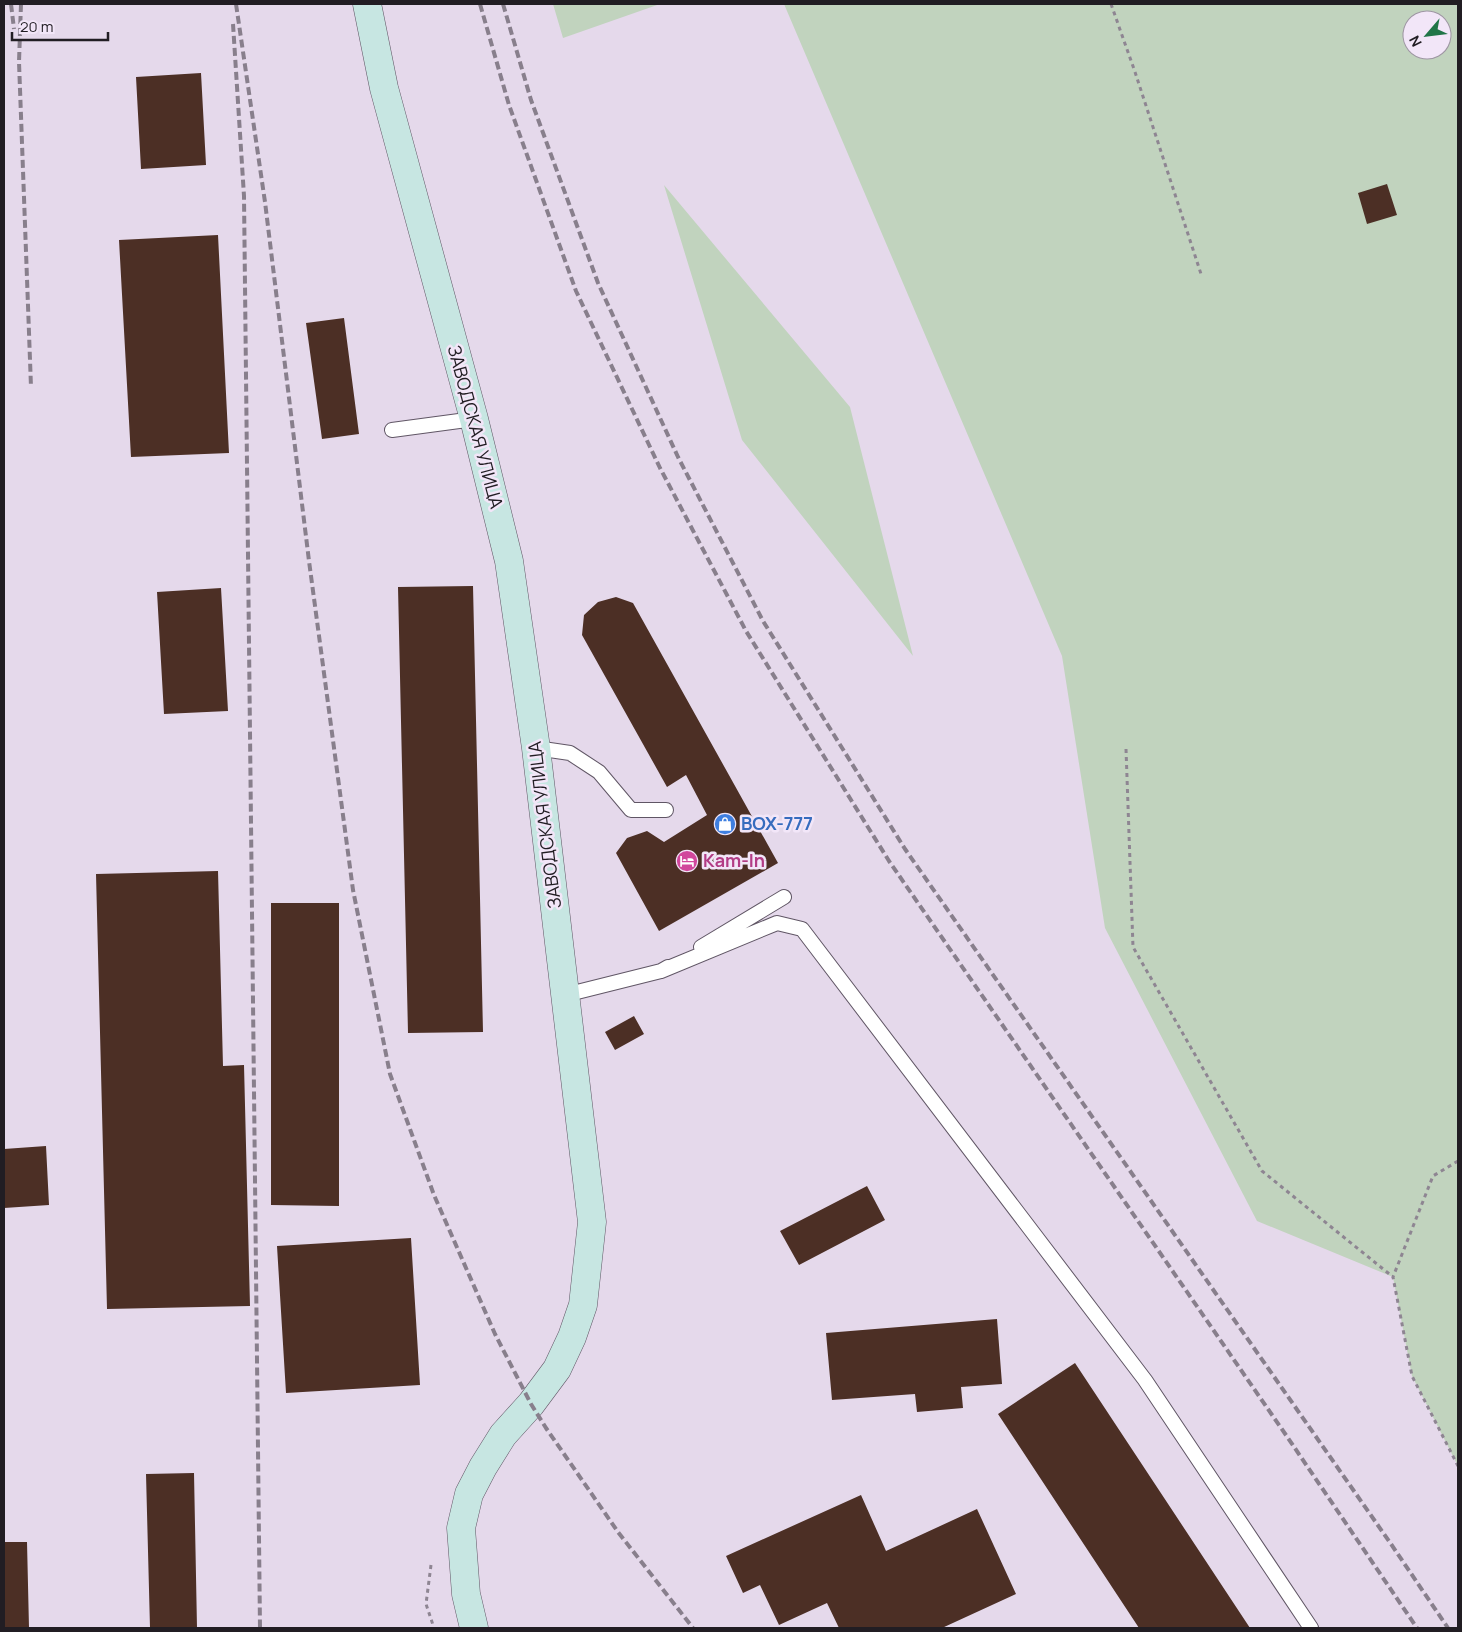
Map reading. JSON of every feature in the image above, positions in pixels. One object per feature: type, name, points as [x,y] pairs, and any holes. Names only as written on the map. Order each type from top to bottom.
[{"type":"main road","name":"ЗАВОДСКАЯ УЛИЦА","points":[[366,4],[384,88],[474,419],[508,561],[536,748],[592,1222],[584,1305],[572,1337],[557,1369],[531,1404],[503,1435],[469,1494],[462,1528],[466,1594],[474,1628]]},
{"type":"lane","points":[[392,430],[474,419]]},
{"type":"lane","points":[[536,748],[570,753],[599,772],[631,810],[666,810]]},
{"type":"lane","points":[[661,971],[784,897]]},
{"type":"lane","points":[[565,994],[661,971],[778,923],[802,929],[1145,1380],[1311,1628]]},
{"type":"path","points":[[1111,4],[1202,277]]},
{"type":"path","points":[[1126,750],[1133,948],[1262,1171],[1393,1277]]},
{"type":"path","points":[[1458,1161],[1433,1176],[1393,1277],[1412,1376],[1458,1466]]},
{"type":"path","points":[[432,1557],[426,1604],[434,1628]]},
{"type":"green space","points":[[553,4],[660,4],[563,38]]},
{"type":"green space","points":[[784,4],[1458,4],[1458,1466],[1412,1376],[1393,1277],[1257,1221],[1105,928],[1062,656]]},
{"type":"green space","points":[[664,185],[850,407],[913,656],[742,440]]},
{"type":"building","points":[[201,73],[206,165],[141,169],[136,77]]},
{"type":"building","points":[[1387,184],[1397,215],[1367,224],[1358,193]]},
{"type":"building","points":[[218,235],[229,453],[131,457],[119,240]]},
{"type":"building","points":[[344,318],[359,434],[322,439],[306,323]]},
{"type":"building","points":[[473,586],[483,1032],[408,1033],[398,587]]},
{"type":"building","points":[[221,588],[228,711],[164,714],[157,592]]},
{"type":"building","points":[[616,597],[633,603],[778,863],[659,931],[616,853],[627,838],[647,831],[664,842],[707,815],[686,775],[667,787],[582,635],[584,615],[598,602]]},
{"type":"building","points":[[218,871],[223,1066],[244,1065],[250,1306],[107,1309],[96,874]]},
{"type":"building","points":[[271,903],[339,903],[339,1206],[271,1205]]},
{"type":"building","points":[[634,1016],[644,1034],[615,1050],[605,1032]]},
{"type":"building","points":[[46,1146],[49,1205],[4,1208],[4,1149]]},
{"type":"building","points":[[867,1186],[885,1220],[799,1265],[780,1231]]},
{"type":"building","points":[[411,1238],[420,1385],[286,1393],[277,1246]]},
{"type":"building","points":[[997,1319],[1002,1384],[961,1387],[963,1408],[917,1412],[915,1394],[832,1400],[826,1333]]},
{"type":"building","points":[[1075,1363],[1250,1628],[1139,1628],[998,1414]]},
{"type":"building","points":[[194,1473],[197,1628],[150,1628],[146,1474]]},
{"type":"building","points":[[861,1495],[886,1551],[977,1509],[1016,1594],[942,1628],[839,1628],[827,1603],[779,1625],[760,1585],[743,1593],[726,1556]]},
{"type":"building","points":[[4,1542],[27,1542],[29,1628],[4,1628]]},
{"type":"railway","points":[[11,4],[14,29]]},
{"type":"railway","points":[[21,4],[19,62],[31,387]]},
{"type":"railway","points":[[236,4],[265,202],[309,561],[353,890],[390,1074],[434,1195],[495,1334],[531,1404],[618,1532],[693,1628]]},
{"type":"railway","points":[[480,4],[509,105],[576,291],[660,468],[746,631],[889,861],[1417,1628]]},
{"type":"railway","points":[[503,4],[531,100],[598,283],[678,457],[763,621],[905,849],[1448,1628]]},
{"type":"railway","points":[[233,24],[244,196],[260,1628]]},
{"type":"place","name":"ВОХ-777","points":[[725,824]]},
{"type":"place","name":"Kam-In","points":[[687,861]]}]
